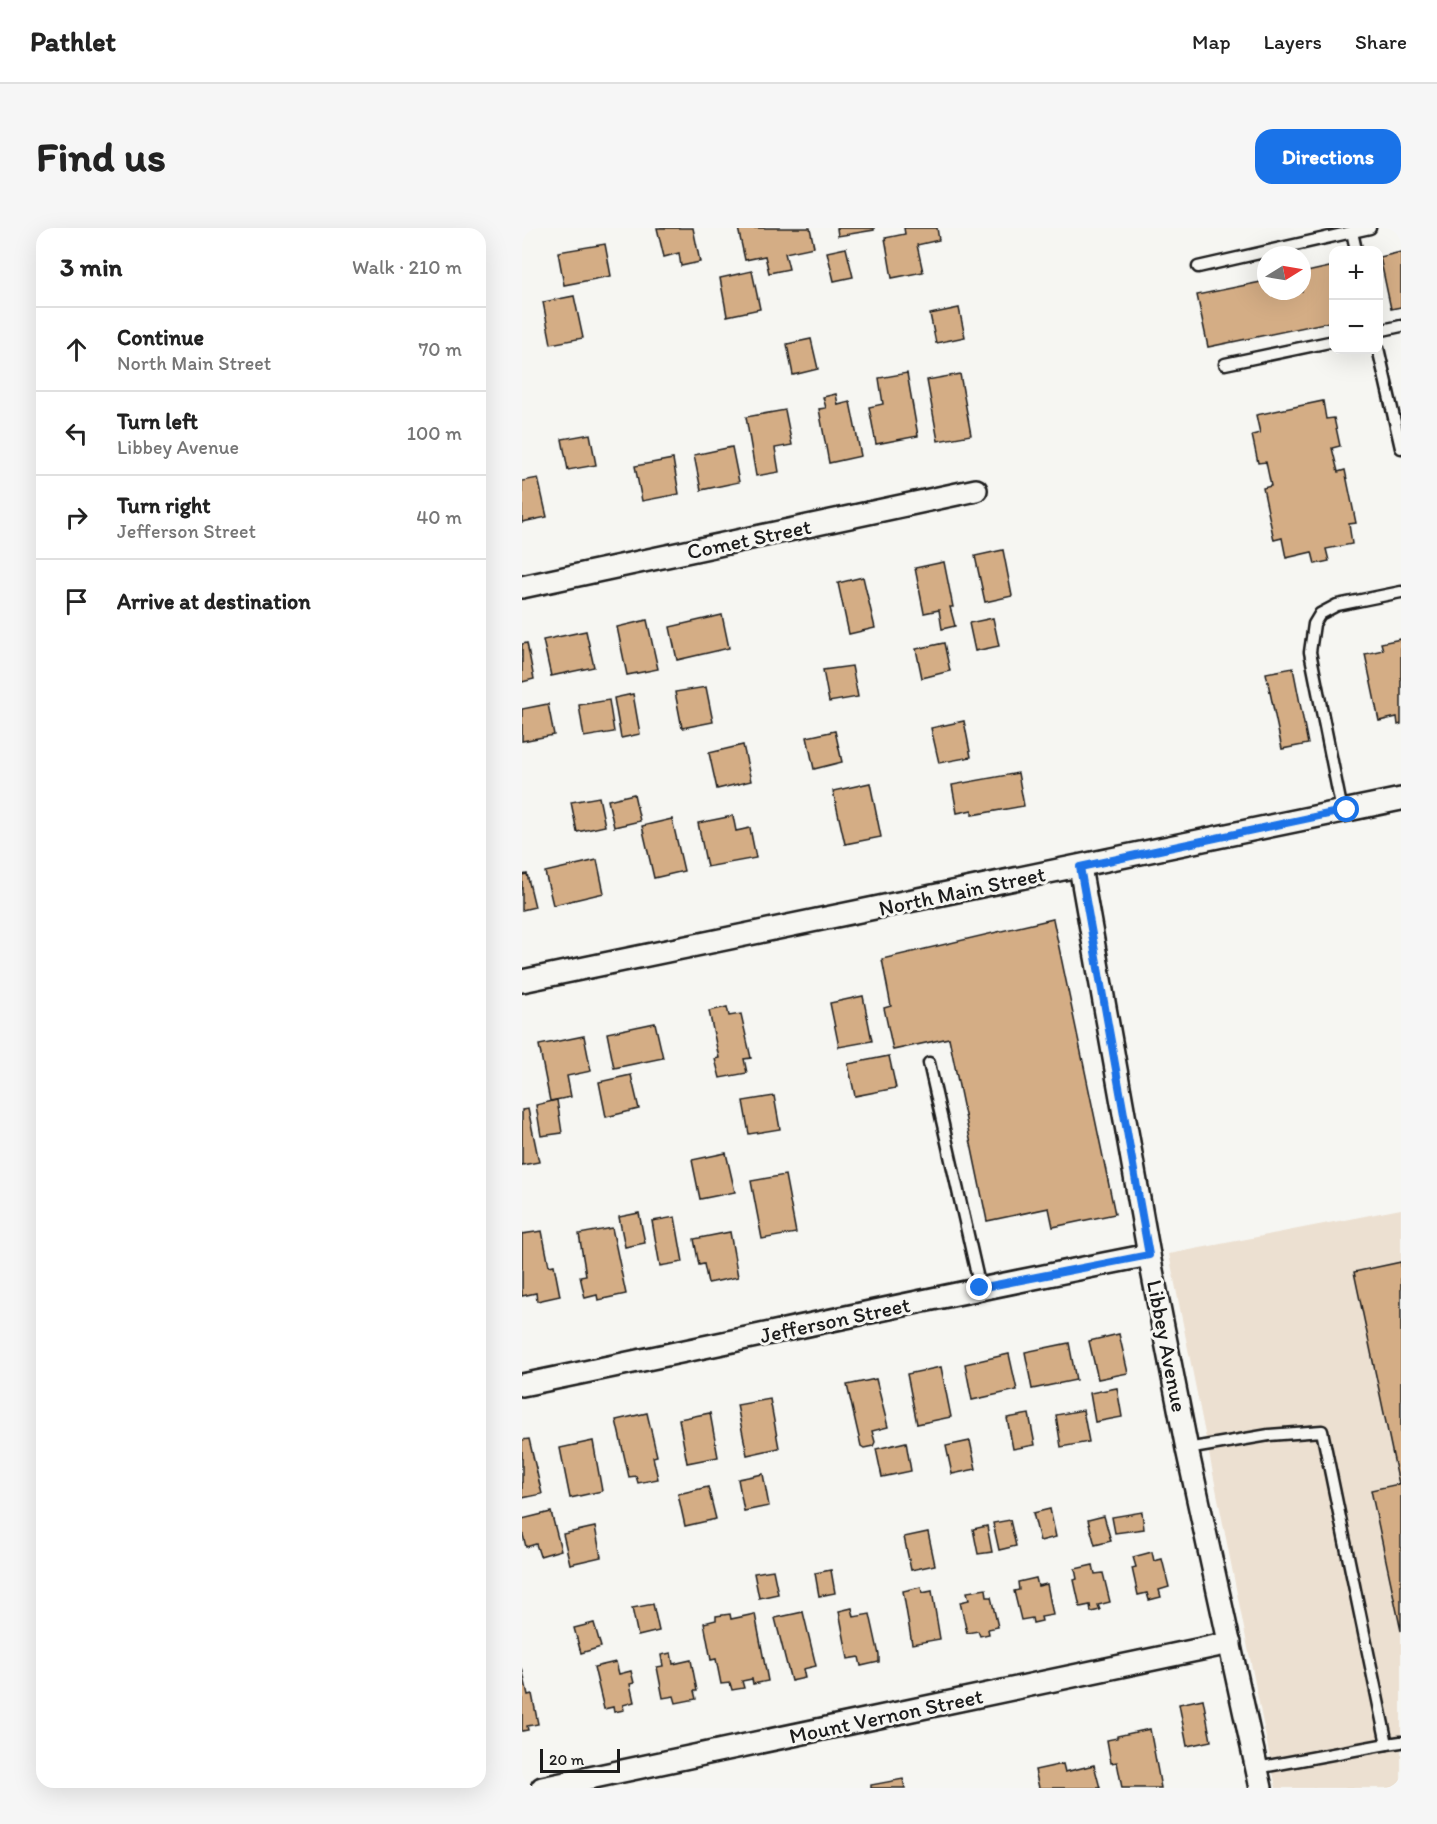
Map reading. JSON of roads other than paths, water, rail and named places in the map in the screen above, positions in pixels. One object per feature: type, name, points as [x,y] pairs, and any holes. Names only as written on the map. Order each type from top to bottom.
[{"type":"street","name":"Comet Street","points":[[522,587],[976,490]]},
{"type":"street","name":"North Main Street","points":[[522,981],[1401,799]]},
{"type":"street","name":"Libbey Avenue","points":[[1080,867],[1149,1255],[1187,1449],[1259,1778]]},
{"type":"street","name":"Jefferson Street","points":[[522,1385],[980,1288],[1149,1255]]},
{"type":"street","name":"Mount Vernon Street","points":[[542,1788],[1230,1643]]},
{"type":"lane","points":[[1198,267],[1370,228]]},
{"type":"lane","points":[[1352,232],[1355,246]]},
{"type":"lane","points":[[1383,330],[1401,326]]},
{"type":"lane","points":[[1225,364],[1329,341]]},
{"type":"lane","points":[[1379,354],[1401,448]]},
{"type":"lane","points":[[1342,811],[1310,652],[1314,624],[1320,614],[1337,605],[1401,592]]},
{"type":"lane","points":[[930,1063],[980,1288]]},
{"type":"lane","points":[[1187,1449],[1269,1436],[1322,1431],[1387,1744]]},
{"type":"lane","points":[[1259,1778],[1401,1742]]}]
